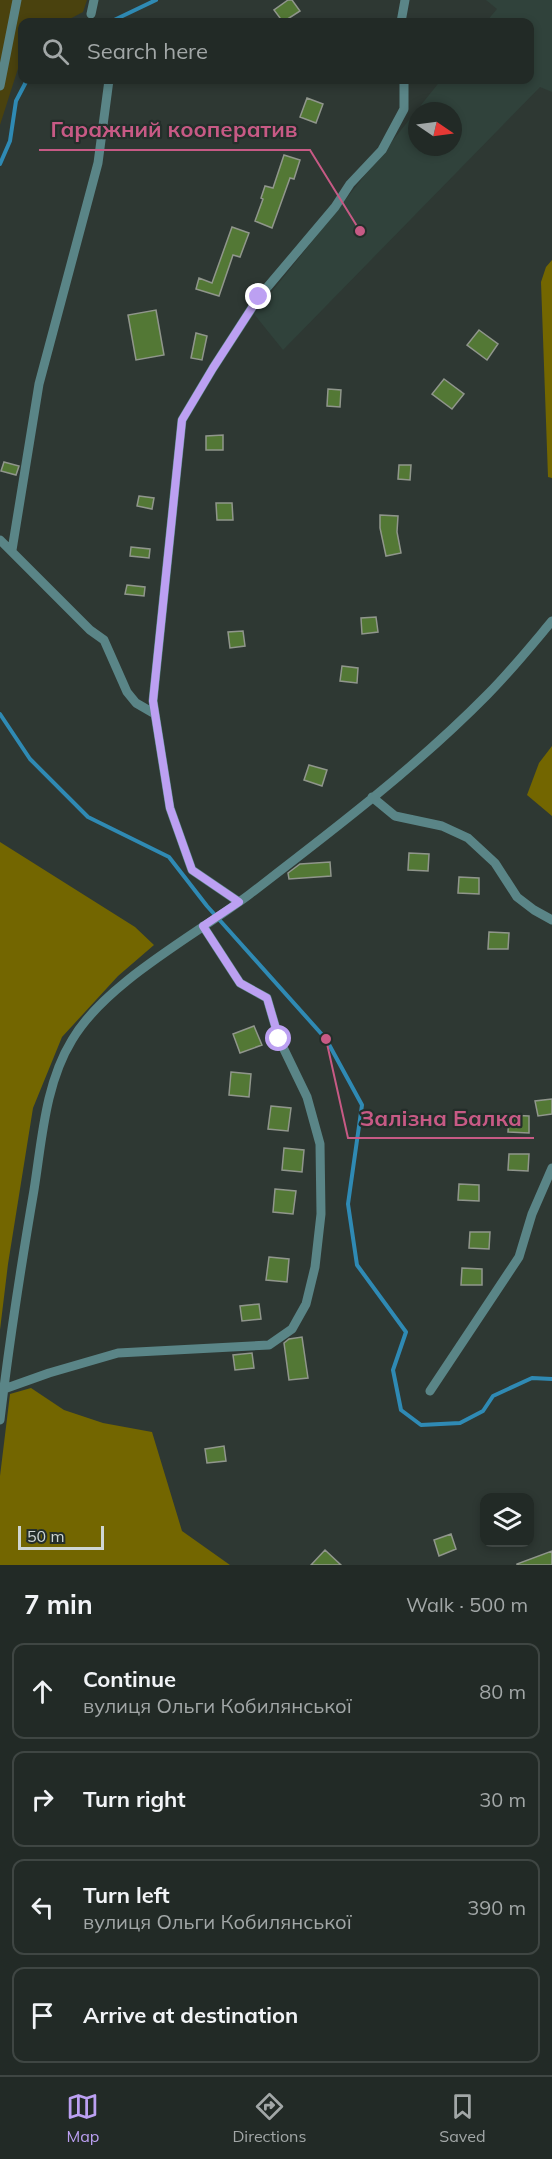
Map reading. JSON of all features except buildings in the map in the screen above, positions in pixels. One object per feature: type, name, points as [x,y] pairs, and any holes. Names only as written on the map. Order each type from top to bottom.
[{"type":"street","points":[[0,86],[16,0]]},
{"type":"street","points":[[91,14],[94,0]]},
{"type":"street","points":[[402,18],[405,0]]},
{"type":"street","points":[[12,550],[39,384],[98,163],[108,84]]},
{"type":"street","points":[[238,902],[192,870],[170,808],[153,701],[182,420],[259,297],[335,207],[350,184],[382,150],[404,110],[404,84]]},
{"type":"street","points":[[0,540],[90,630],[105,640],[119,679],[127,692],[136,703],[155,714]]},
{"type":"street","points":[[0,1420],[45,1118],[51,1091],[61,1064],[71,1041],[84,1022],[124,984],[238,902],[408,769],[488,694],[552,621]]},
{"type":"street","points":[[372,798],[395,816],[442,826],[468,838],[495,863],[518,897],[534,910],[552,920]]},
{"type":"street","points":[[4,1389],[118,1353],[269,1345],[292,1329],[306,1304],[315,1267],[321,1215],[318,1135],[307,1097],[279,1039],[267,998],[240,983],[207,924]]},
{"type":"street","points":[[430,1391],[519,1257],[532,1214],[552,1168]]},
{"type":"shaded area","points":[[0,0],[87,0],[83,12],[72,18],[18,18],[18,69],[0,125]]},
{"type":"shaded area","points":[[486,0],[552,0],[552,92],[540,87],[283,350],[254,314],[408,121],[408,156],[462,156],[462,102],[423,102],[438,84],[534,84],[534,18],[489,18],[497,9]]},
{"type":"shaded area","points":[[552,260],[552,478],[548,477],[541,282],[546,267]]},
{"type":"shaded area","points":[[552,746],[552,816],[527,795],[539,763]]},
{"type":"shaded area","points":[[0,842],[135,927],[154,945],[118,976],[62,1037],[33,1108],[0,1330]]},
{"type":"shaded area","points":[[31,1388],[64,1410],[103,1423],[152,1432],[182,1531],[230,1565],[0,1565],[0,1476],[10,1394]]},
{"type":"waterway","points":[[118,18],[156,0]]},
{"type":"waterway","points":[[0,164],[10,141],[16,101],[25,84]]},
{"type":"waterway","points":[[0,714],[30,759],[88,817],[169,857],[207,906],[326,1039],[362,1105],[348,1204],[357,1265],[406,1332],[393,1370],[401,1410],[421,1425],[460,1423],[483,1411],[493,1396],[532,1378],[552,1379]]},
{"type":"place","name":"Гаражний кооператив","points":[[360,231]]},
{"type":"place","name":"Залізна Балка","points":[[326,1039]]},
{"type":"route","points":[[259,297],[182,420],[153,701],[170,808],[192,870],[239,902],[203,926],[240,983],[267,998],[279,1039]]}]
